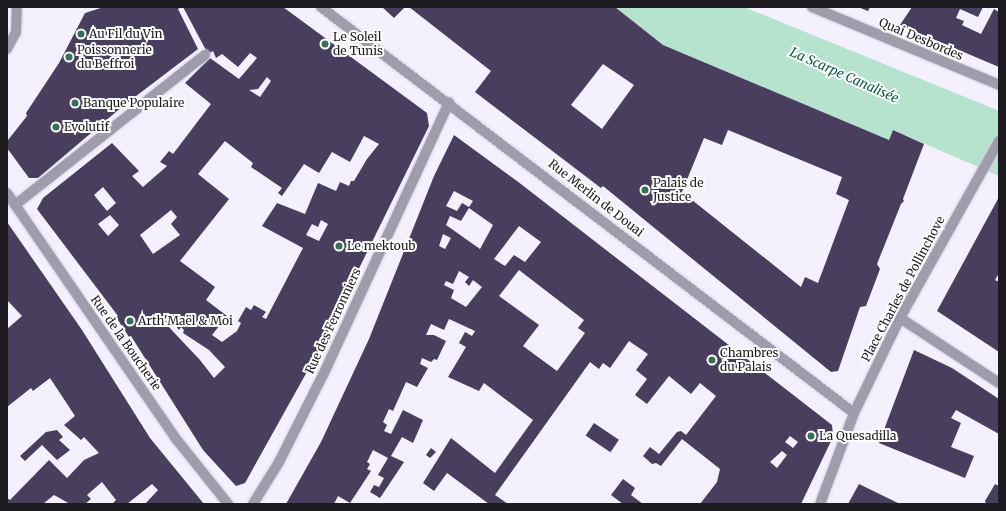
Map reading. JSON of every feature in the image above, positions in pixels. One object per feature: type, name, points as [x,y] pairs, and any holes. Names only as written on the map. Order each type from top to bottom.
[{"type":"street","points":[[7,49],[16,32],[16,7]]},
{"type":"street","name":"Rue Merlin de Douai","points":[[321,7],[449,102],[854,412]]},
{"type":"street","name":"Quai Desbordes","points":[[812,7],[999,85]]},
{"type":"street","points":[[15,205],[205,55]]},
{"type":"street","name":"Rue des Ferronniers","points":[[253,504],[279,462],[324,373],[449,102]]},
{"type":"street","name":"Place Charles de Pollinchove","points":[[820,504],[854,412],[900,318],[999,141]]},
{"type":"street","name":"Rue de la Boucherie","points":[[7,193],[177,440],[228,504]]},
{"type":"street","points":[[900,318],[999,383]]},
{"type":"water","name":"La Scarpe Canalisée","points":[[615,7],[744,7],[999,111],[999,176],[893,130],[889,140],[663,45]]},
{"type":"building","points":[[104,7],[182,7],[178,9],[198,49],[123,106],[38,178],[29,178],[7,148],[8,140],[27,116],[26,113],[59,63],[85,13]]},
{"type":"building","points":[[183,7],[283,7],[427,113],[429,126],[318,352],[245,483],[236,486],[203,450],[131,336],[129,337],[116,317],[118,316],[37,209],[43,198],[112,143],[139,171],[132,176],[143,187],[167,166],[160,162],[169,151],[173,154],[211,104],[185,83],[210,58],[239,79],[257,58],[250,53],[238,67],[222,54],[216,58],[213,51],[208,54]],"holes":[[[267,77],[271,81],[260,97],[249,90],[258,89]],[[364,136],[379,144],[367,159],[354,181],[351,181],[349,186],[340,182],[336,191],[318,183],[305,214],[277,203],[262,226],[303,248],[266,319],[262,317],[266,312],[254,305],[251,310],[246,307],[238,321],[241,323],[237,331],[222,342],[212,335],[227,316],[206,300],[215,287],[180,261],[229,199],[198,174],[225,141],[253,163],[251,167],[282,188],[278,193],[282,196],[304,164],[319,173],[332,152],[350,162]],[[103,187],[116,203],[107,211],[94,195]],[[171,210],[177,217],[171,224],[180,235],[153,254],[140,235]],[[110,215],[119,225],[108,236],[98,224]],[[321,220],[328,224],[319,241],[306,235],[312,224],[318,227]],[[171,320],[179,330],[181,327],[184,330],[183,333],[209,350],[225,367],[214,378],[200,360],[166,324]]]},
{"type":"building","points":[[382,7],[405,7],[394,18]]},
{"type":"building","name":"Palais de Justice","points":[[409,7],[615,7],[663,45],[889,140],[893,130],[924,144],[903,199],[904,201],[901,204],[877,264],[880,269],[866,306],[860,307],[838,371],[831,372],[603,186],[601,188],[475,92],[491,71]],"holes":[[[603,64],[634,85],[602,129],[571,105]],[[728,130],[842,177],[836,194],[849,200],[818,283],[805,277],[801,287],[682,192],[704,138],[722,145]]]},
{"type":"building","points":[[858,7],[870,7],[868,11]]},
{"type":"building","points":[[912,7],[983,7],[978,17],[960,9],[956,18],[964,21],[962,25],[981,34],[994,9],[999,12],[999,67],[900,25]]},
{"type":"building","points":[[454,135],[517,181],[832,425],[833,437],[801,504],[700,504],[717,482],[720,469],[682,439],[661,466],[656,463],[652,464],[643,456],[650,447],[659,454],[677,432],[681,431],[686,435],[716,396],[700,383],[691,394],[669,376],[647,404],[635,395],[647,379],[636,370],[648,354],[629,341],[610,368],[603,363],[599,369],[590,362],[495,495],[508,504],[489,504],[447,473],[434,491],[423,483],[451,438],[495,473],[533,420],[484,383],[479,391],[448,377],[466,347],[459,343],[465,332],[472,336],[475,331],[449,319],[444,330],[431,324],[426,335],[434,335],[446,341],[437,360],[434,359],[431,362],[422,358],[420,364],[428,368],[417,387],[406,382],[393,411],[389,409],[383,422],[387,425],[384,431],[391,434],[403,410],[423,420],[413,443],[402,437],[391,456],[404,462],[380,498],[370,492],[374,485],[379,487],[384,478],[378,475],[388,458],[373,450],[367,462],[370,464],[367,469],[371,471],[350,503],[338,496],[334,504],[286,504],[321,442],[369,339],[434,176]],"holes":[[[454,191],[473,201],[469,207],[462,203],[457,211],[446,206]],[[469,208],[493,225],[480,249],[446,225],[450,216],[461,221]],[[519,226],[541,242],[525,262],[514,255],[505,266],[494,259]],[[443,234],[451,238],[445,249],[439,246]],[[519,270],[584,320],[578,328],[585,333],[557,371],[523,346],[539,325],[499,296]],[[459,271],[469,277],[465,282],[469,286],[473,280],[482,287],[466,307],[451,298],[454,290],[444,285],[446,281],[453,284]],[[790,436],[798,442],[793,448],[785,442]],[[782,451],[787,455],[777,468],[770,462]]]},
{"type":"building","points":[[999,197],[999,273],[995,280],[999,282],[999,352],[937,311]]},
{"type":"building","points":[[7,222],[82,330],[150,438],[204,504],[145,504],[158,490],[152,484],[127,504],[112,504],[116,500],[102,482],[87,495],[91,499],[85,504],[70,504],[54,495],[43,504],[7,504],[7,498],[10,500],[49,460],[67,478],[84,460],[99,453],[84,437],[81,440],[64,425],[75,416],[50,378],[33,391],[31,388],[7,407],[7,329],[22,316],[7,300]]},
{"type":"building","points":[[914,350],[952,368],[999,399],[999,434],[956,410],[951,418],[961,423],[951,447],[974,456],[965,478],[879,443]]},
{"type":"building","points":[[594,423],[619,440],[610,452],[586,435]]},
{"type":"building","points":[[57,430],[63,437],[59,440],[70,450],[57,460],[42,445],[25,461],[20,456],[46,432]]},
{"type":"building","points":[[431,448],[436,452],[430,458],[426,455]]},
{"type":"building","points":[[623,479],[635,488],[631,495],[643,504],[623,504],[611,495]]},
{"type":"building","points":[[859,484],[900,504],[848,504]]},
{"type":"building","points":[[995,484],[999,486],[999,504],[986,504],[985,501]]},
{"type":"place","name":"Au Fil du Vin","points":[[81,34]]},
{"type":"place","name":"Le Soleil de Tunis","points":[[325,44]]},
{"type":"place","name":"Poissonnerie du Beffroi","points":[[69,57]]},
{"type":"place","name":"Banque Populaire","points":[[75,103]]},
{"type":"place","name":"Evolutif","points":[[56,127]]},
{"type":"place","name":"Palais de Justice","points":[[645,190]]},
{"type":"place","name":"Le mektoub","points":[[339,246]]},
{"type":"place","name":"Arth'Maël & Moi","points":[[130,321]]},
{"type":"place","name":"Chambres du Palais","points":[[712,360]]},
{"type":"place","name":"La Quesadilla","points":[[811,436]]}]
